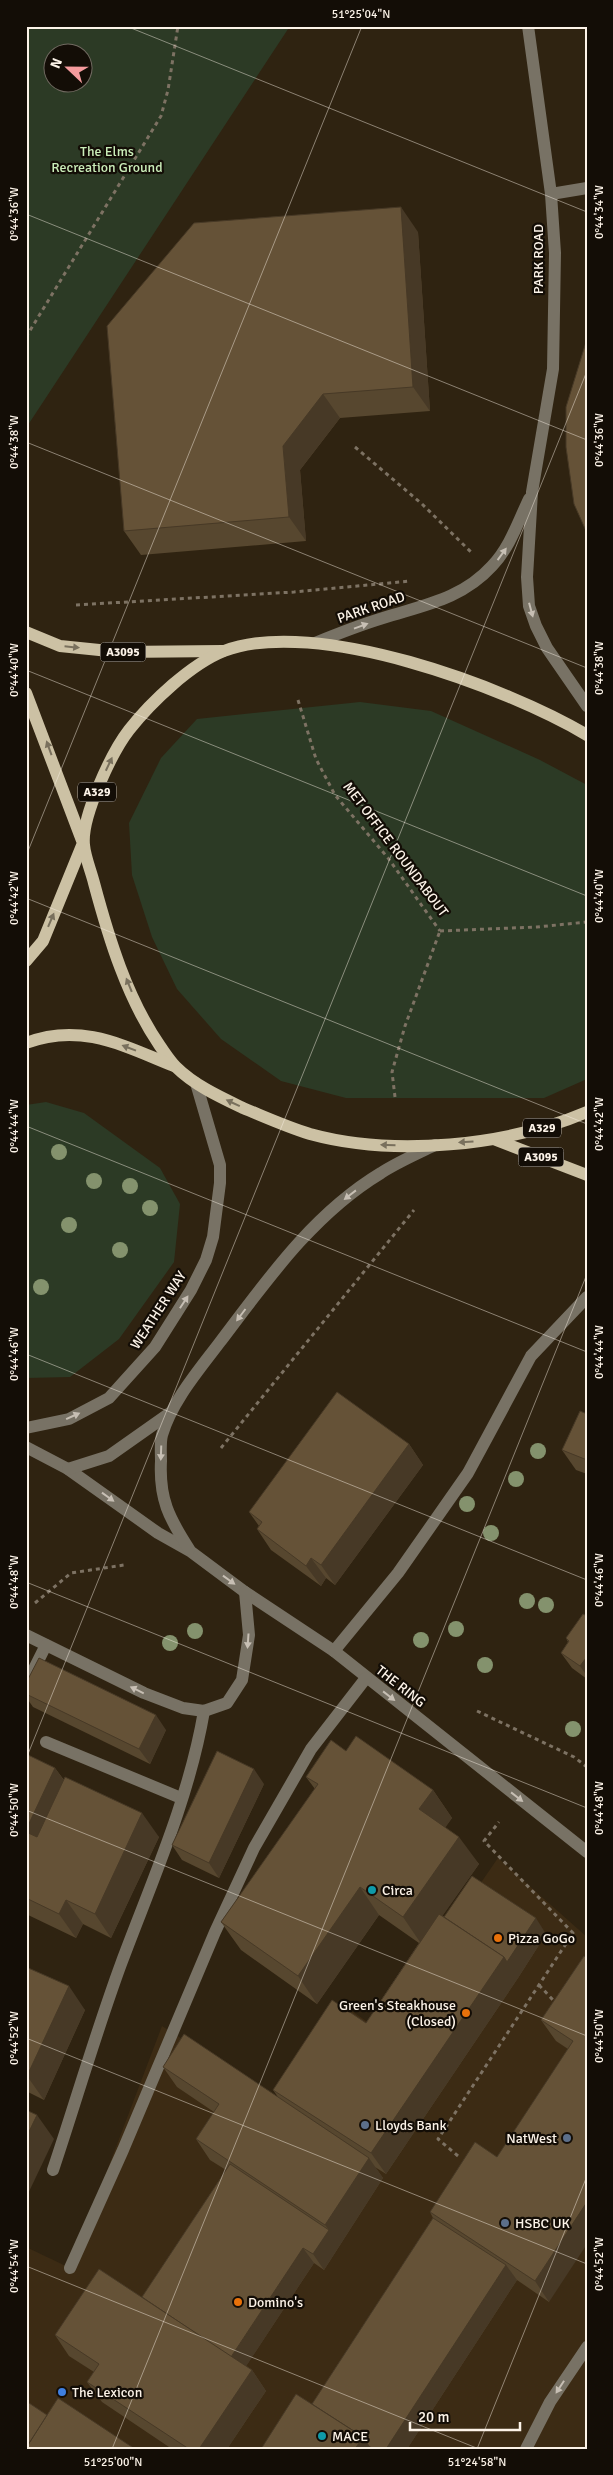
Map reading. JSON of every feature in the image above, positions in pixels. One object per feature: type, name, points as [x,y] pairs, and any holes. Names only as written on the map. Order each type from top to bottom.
[{"type":"main road","name":"A3095","points":[[26,632],[60,646],[119,652],[224,651]]},
{"type":"main road","name":"A329","points":[[26,962],[43,940],[83,843],[97,791],[122,739],[149,706],[188,673],[224,651],[273,642],[315,642],[427,667],[509,696],[587,735]]},
{"type":"main road","points":[[26,693],[83,843]]},
{"type":"main road","name":"A329","points":[[83,843],[105,925],[128,983],[150,1031],[174,1066]]},
{"type":"main road","name":"A329","points":[[26,1043],[37,1039],[71,1034],[93,1036],[174,1066],[196,1083],[227,1100],[273,1121],[312,1134],[369,1144],[495,1140],[536,1130],[587,1112]]},
{"type":"main road","name":"A3095","points":[[495,1140],[587,1176]]},
{"type":"street","name":"PARK ROAD","points":[[528,26],[551,194],[555,253],[553,368],[532,492],[528,577],[529,606],[547,648],[587,706]]},
{"type":"street","points":[[551,194],[587,188]]},
{"type":"street","name":"PARK ROAD","points":[[315,642],[383,618],[438,602],[457,594],[477,582],[494,565],[508,545],[532,492]]},
{"type":"street","name":"WEATHER WAY","points":[[26,1428],[69,1419],[109,1398],[155,1347],[191,1290],[206,1260],[213,1237],[220,1183],[220,1165],[196,1083]]},
{"type":"street","points":[[190,1551],[171,1521],[163,1499],[160,1480],[162,1437],[170,1413],[208,1358],[275,1270],[311,1230],[351,1194],[381,1173],[437,1143]]},
{"type":"street","points":[[334,1652],[398,1573],[468,1474],[531,1356],[587,1297]]},
{"type":"street","points":[[68,1469],[109,1456],[170,1413]]},
{"type":"street","points":[[26,1448],[68,1469],[158,1533],[190,1551]]},
{"type":"street","name":"THE RING","points":[[190,1551],[245,1592],[334,1652],[587,1852]]},
{"type":"street","points":[[26,1636],[144,1693],[183,1708],[204,1711],[227,1704],[242,1680],[249,1635],[245,1592]]},
{"type":"street","points":[[26,1684],[46,1645]]},
{"type":"street","points":[[70,2268],[123,2150],[215,1932],[254,1848],[311,1749],[366,1678]]},
{"type":"street","points":[[53,2170],[121,1965],[159,1869],[197,1748],[204,1711]]},
{"type":"street","points":[[46,1742],[181,1798]]},
{"type":"street","points":[[526,2449],[550,2402],[587,2347]]},
{"type":"path","points":[[26,337],[161,116],[168,90],[178,26]]},
{"type":"path","points":[[355,447],[472,552],[464,557]]},
{"type":"path","points":[[76,605],[294,592],[394,584],[419,579]]},
{"type":"path","name":"MET OFFICE ROUNDABOUT","points":[[298,700],[316,758],[335,795],[393,864],[440,931]]},
{"type":"path","name":"MET OFFICE ROUNDABOUT","points":[[440,931],[537,927],[587,922]]},
{"type":"path","name":"MET OFFICE ROUNDABOUT","points":[[395,1097],[392,1072],[405,1026],[440,931]]},
{"type":"path","points":[[221,1448],[414,1210]]},
{"type":"path","points":[[35,1603],[71,1573],[124,1565]]},
{"type":"path","points":[[477,1711],[574,1757],[587,1767]]},
{"type":"path","points":[[458,2156],[438,2139],[573,1932],[484,1841],[498,1822]]},
{"type":"path","points":[[539,1986],[553,2000]]},
{"type":"shaded area","points":[[498,1858],[587,1937],[587,2449],[26,2449],[26,2247],[70,2268],[162,2026],[283,2104],[346,2007],[379,2030]]},
{"type":"green space","name":"The Elms Recreation Ground","points":[[26,26],[290,26],[26,428]]},
{"type":"green space","points":[[360,702],[431,711],[540,760],[587,785],[587,1079],[544,1098],[346,1098],[281,1081],[221,1039],[177,989],[152,937],[132,875],[129,823],[161,758],[197,719]]},
{"type":"green space","points":[[46,1102],[84,1113],[160,1168],[180,1204],[174,1262],[119,1339],[70,1377],[26,1378],[26,1105]]},
{"type":"building","points":[[401,207],[413,387],[323,394],[283,446],[289,517],[124,531],[107,326],[194,223]]},
{"type":"building","points":[[587,339],[587,533],[574,504],[566,447],[566,407]]},
{"type":"building","points":[[337,1392],[409,1444],[321,1565],[311,1558],[306,1566],[257,1529],[262,1522],[249,1512]]},
{"type":"building","points":[[580,1411],[587,1414],[587,1460],[562,1450]]},
{"type":"building","points":[[583,1614],[587,1616],[587,1658],[580,1666],[561,1653],[569,1641],[566,1638]]},
{"type":"building","points":[[39,1658],[156,1715],[139,1749],[26,1694],[26,1683]]},
{"type":"building","name":"Circa","points":[[356,1736],[433,1790],[419,1809],[459,1837],[403,1917],[360,1887],[298,1976],[221,1922],[318,1784],[306,1777],[331,1740],[346,1751]]},
{"type":"building","points":[[217,1751],[254,1769],[209,1863],[172,1845]]},
{"type":"building","points":[[26,1754],[55,1768],[26,1830]]},
{"type":"building","points":[[65,1777],[142,1813],[95,1914],[66,1900],[59,1914],[26,1898],[26,1832],[37,1837]]},
{"type":"building","points":[[472,1876],[536,1918],[507,1962],[504,1957],[444,1917]]},
{"type":"building","points":[[439,1914],[504,1957],[371,2153],[273,2090],[332,2000],[366,2023]]},
{"type":"building","points":[[584,1956],[587,1958],[587,2202],[535,2281],[430,2212],[475,2142],[497,2157],[573,2041],[541,2020]]},
{"type":"building","points":[[26,1967],[69,1986],[27,2076],[26,2075]]},
{"type":"building","points":[[184,2034],[369,2158],[325,2225],[196,2139],[219,2104],[163,2067]]},
{"type":"building","points":[[26,2110],[37,2115],[26,2138]]},
{"type":"building","points":[[230,2164],[329,2230],[313,2254],[303,2248],[231,2357],[142,2297]]},
{"type":"building","points":[[433,2218],[506,2265],[386,2449],[373,2449],[363,2437],[312,2404]]},
{"type":"building","points":[[99,2269],[252,2370],[199,2449],[189,2449],[87,2382],[99,2364],[55,2335]]},
{"type":"building","points":[[296,2394],[363,2437],[355,2449],[261,2449]]},
{"type":"building","points":[[58,2398],[135,2449],[26,2449]]},
{"type":"building","points":[[26,2401],[47,2415],[26,2448]]},
{"type":"place","name":"Circa","points":[[372,1890]]},
{"type":"place","name":"Pizza GoGo","points":[[498,1938]]},
{"type":"place","name":"Green's Steakhouse (Closed)","points":[[466,2013]]},
{"type":"place","name":"Lloyds Bank","points":[[365,2125]]},
{"type":"place","name":"NatWest","points":[[567,2138]]},
{"type":"place","name":"HSBC UK","points":[[505,2223]]},
{"type":"place","name":"Domino's","points":[[238,2302]]},
{"type":"place","name":"The Lexicon","points":[[62,2392]]},
{"type":"place","name":"MACE","points":[[322,2436]]}]
